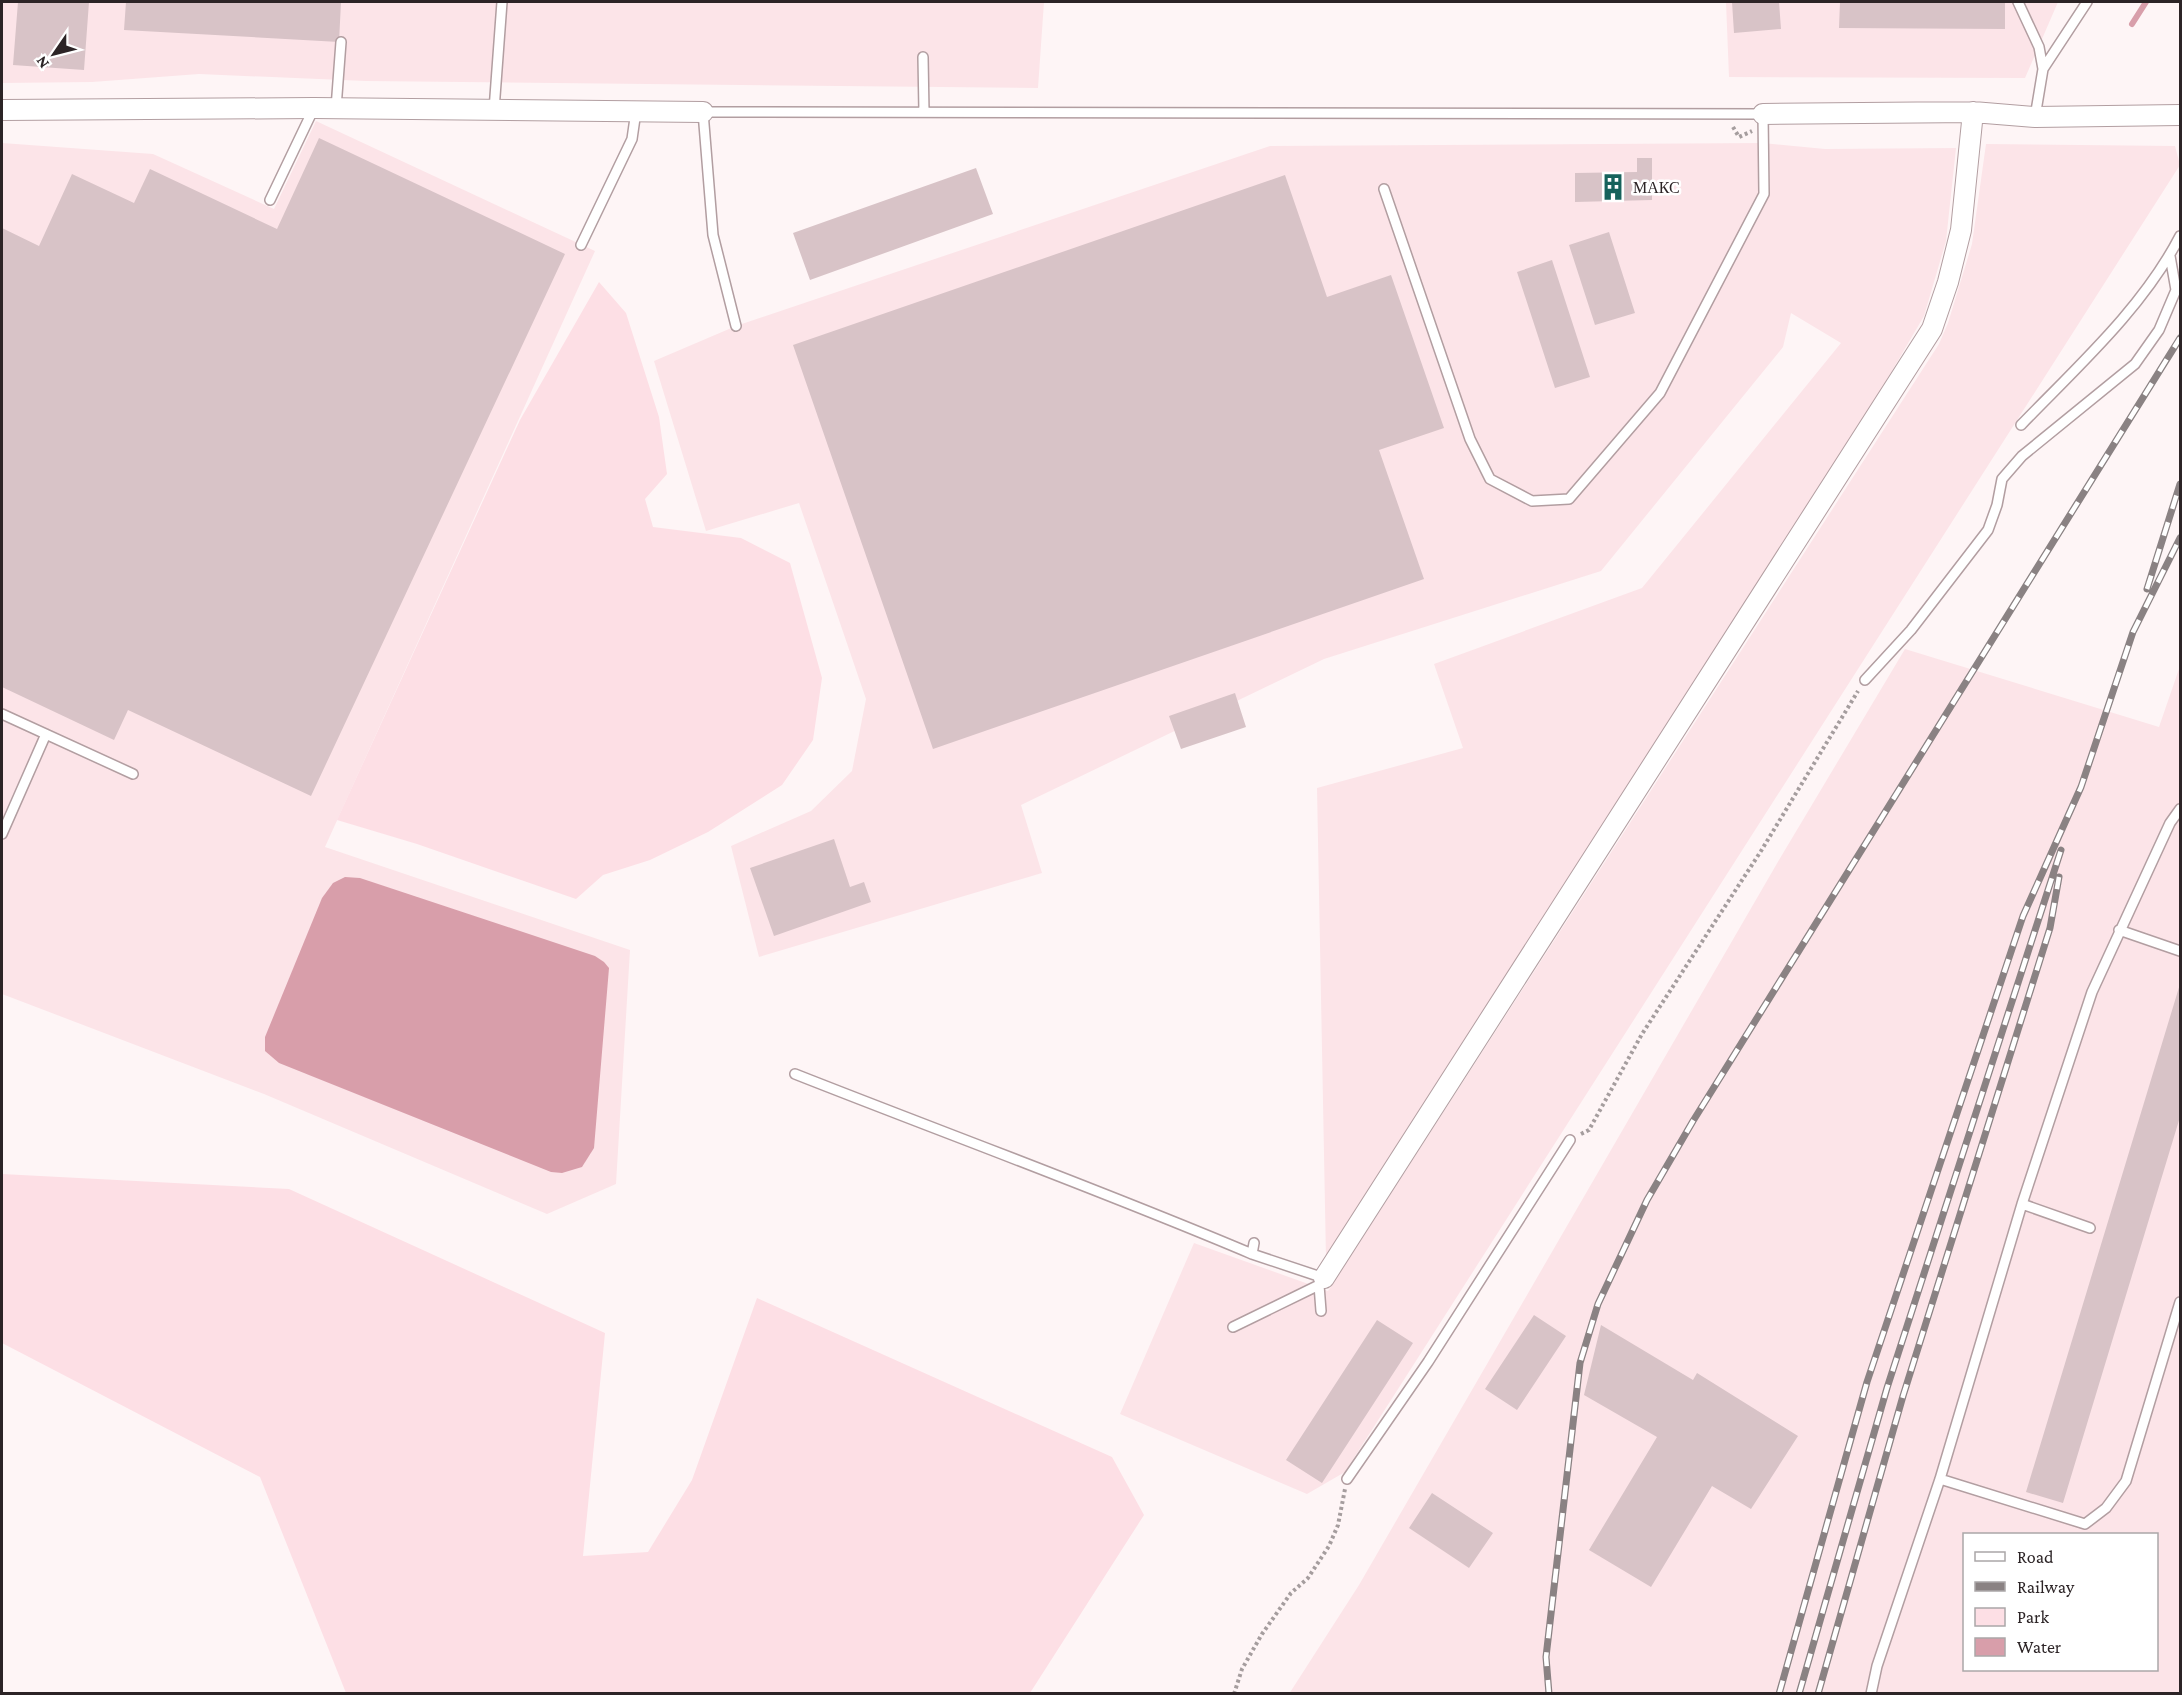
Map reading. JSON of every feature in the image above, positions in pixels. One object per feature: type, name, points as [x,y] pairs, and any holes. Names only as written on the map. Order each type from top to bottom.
[{"type":"street","points":[[2,110],[336,108],[703,112]]},
{"type":"street","points":[[1322,1281],[1932,329],[1948,282],[1961,230],[1973,112]]},
{"type":"street","points":[[1763,114],[1973,112],[2035,117],[2181,115]]},
{"type":"lane","points":[[494,110],[502,2]]},
{"type":"lane","points":[[2018,2],[2039,46],[2043,69],[2035,117]]},
{"type":"lane","points":[[2043,69],[2087,2]]},
{"type":"lane","points":[[336,108],[341,42]]},
{"type":"lane","points":[[923,57],[924,112]]},
{"type":"lane","points":[[270,200],[314,108]]},
{"type":"lane","points":[[581,245],[632,139],[636,111]]},
{"type":"lane","points":[[736,326],[713,235],[703,112],[1763,114],[1764,194],[1660,393],[1569,499],[1532,501],[1490,479],[1470,439],[1384,189]]},
{"type":"lane","points":[[2021,425],[2117,325],[2170,256],[2181,236]]},
{"type":"lane","points":[[1865,680],[1911,630],[1988,530],[2002,479],[2022,456],[2135,364],[2159,330],[2176,290],[2170,256]]},
{"type":"lane","points":[[2,714],[133,774]]},
{"type":"lane","points":[[2,834],[46,734]]},
{"type":"lane","points":[[1871,1694],[1877,1666],[1940,1479],[2022,1204],[2092,992],[2170,823],[2181,808]]},
{"type":"lane","points":[[2119,930],[2181,951]]},
{"type":"lane","points":[[795,1074],[1147,1210],[1322,1281]]},
{"type":"lane","points":[[1347,1479],[1428,1362],[1570,1140]]},
{"type":"lane","points":[[2022,1204],[2090,1228]]},
{"type":"lane","points":[[1252,1254],[1254,1244]]},
{"type":"lane","points":[[1321,1311],[1322,1281]]},
{"type":"lane","points":[[1233,1327],[1322,1281]]},
{"type":"lane","points":[[1940,1479],[2085,1524],[2106,1508],[2126,1481],[2181,1302]]},
{"type":"path","points":[[1570,1140],[1589,1130],[1642,1034],[1761,851],[1865,680]]},
{"type":"path","points":[[1234,1694],[1242,1669],[1262,1634],[1291,1593],[1308,1578],[1329,1546],[1338,1525],[1347,1479]]},
{"type":"shaded area","points":[[2,2],[1044,2],[1038,88],[366,81],[199,74],[92,82],[2,83]]},
{"type":"shaded area","points":[[1726,2],[2058,2],[2025,78],[1729,77]]},
{"type":"shaded area","points":[[316,121],[595,251],[325,847],[630,950],[616,1184],[547,1214],[264,1094],[2,994],[2,143],[153,154],[274,209]]},
{"type":"shaded area","points":[[1763,143],[1825,149],[1956,148],[1946,241],[1924,316],[1858,429],[1326,1258],[1317,788],[1463,748],[1434,664],[1642,588],[1841,343],[1791,313],[1783,347],[1601,571],[1324,659],[1021,805],[1042,873],[759,957],[731,846],[811,811],[852,771],[866,699],[799,503],[706,531],[654,361],[736,326],[1270,146]]},
{"type":"shaded area","points":[[1986,144],[2175,146],[2180,165],[1345,1472],[1307,1494],[1120,1414],[1194,1243],[1328,1291],[1939,344],[1948,323],[1972,244]]},
{"type":"shaded area","points":[[1905,649],[2159,727],[2180,666],[2180,1693],[1289,1694],[1359,1585],[1779,860]]},
{"type":"green space","points":[[599,282],[626,313],[659,417],[667,474],[645,499],[653,527],[741,538],[790,563],[822,678],[813,740],[782,785],[708,832],[650,860],[603,875],[576,899],[417,844],[337,820],[520,420]]},
{"type":"green space","points":[[2,1174],[289,1189],[605,1333],[583,1556],[648,1552],[692,1480],[757,1298],[1112,1457],[1144,1515],[1030,1693],[346,1693],[260,1477],[2,1343]]},
{"type":"water","points":[[345,877],[360,878],[595,956],[609,968],[594,1148],[582,1167],[562,1173],[551,1172],[279,1063],[265,1051],[265,1037],[322,898],[333,883]]},
{"type":"building","points":[[18,2],[89,2],[84,70],[13,65]]},
{"type":"building","points":[[126,2],[341,2],[339,42],[124,30]]},
{"type":"building","points":[[1732,2],[1779,2],[1781,29],[1734,33]]},
{"type":"building","points":[[1840,2],[2005,2],[2005,29],[1839,28]]},
{"type":"building","points":[[319,138],[565,254],[311,796],[128,710],[114,740],[2,687],[2,228],[39,246],[72,174],[134,203],[150,169],[277,229]]},
{"type":"building","name":"МАКС","points":[[1637,158],[1652,158],[1652,200],[1575,202],[1575,173],[1637,172]]},
{"type":"building","points":[[976,168],[993,214],[810,280],[793,233]]},
{"type":"building","points":[[1285,175],[1327,297],[1391,275],[1444,428],[1379,450],[1424,579],[933,749],[793,345]]},
{"type":"building","points":[[1609,232],[1635,313],[1595,325],[1569,245]]},
{"type":"building","points":[[1552,260],[1590,377],[1555,388],[1517,272]]},
{"type":"building","points":[[1235,693],[1246,727],[1181,749],[1169,716]]},
{"type":"building","points":[[834,839],[850,887],[864,882],[871,902],[774,936],[750,868]]},
{"type":"building","points":[[2180,984],[2180,1117],[2063,1503],[2026,1492]]},
{"type":"building","points":[[1534,1315],[1566,1336],[1517,1410],[1485,1389]]},
{"type":"building","points":[[1377,1320],[1413,1343],[1322,1483],[1286,1460]]},
{"type":"building","points":[[1601,1325],[1693,1380],[1697,1373],[1798,1436],[1751,1509],[1712,1486],[1651,1587],[1589,1550],[1657,1437],[1584,1395]]},
{"type":"building","points":[[1432,1493],[1493,1533],[1469,1568],[1409,1528]]},
{"type":"waterway","points":[[2132,24],[2146,2]]},
{"type":"railway","points":[[1549,1694],[1546,1657],[1580,1363],[1598,1304],[1647,1200],[1693,1121],[2180,338]]},
{"type":"railway","points":[[2147,589],[2180,484]]},
{"type":"railway","points":[[1779,1694],[1867,1382],[2023,916],[2081,787],[2133,632],[2180,538]]},
{"type":"railway","points":[[1799,1694],[1887,1388],[2061,850]]},
{"type":"railway","points":[[1818,1694],[1903,1396],[2050,928],[2059,877]]},
{"type":"place","name":"МАКС","points":[[1613,187]]}]
